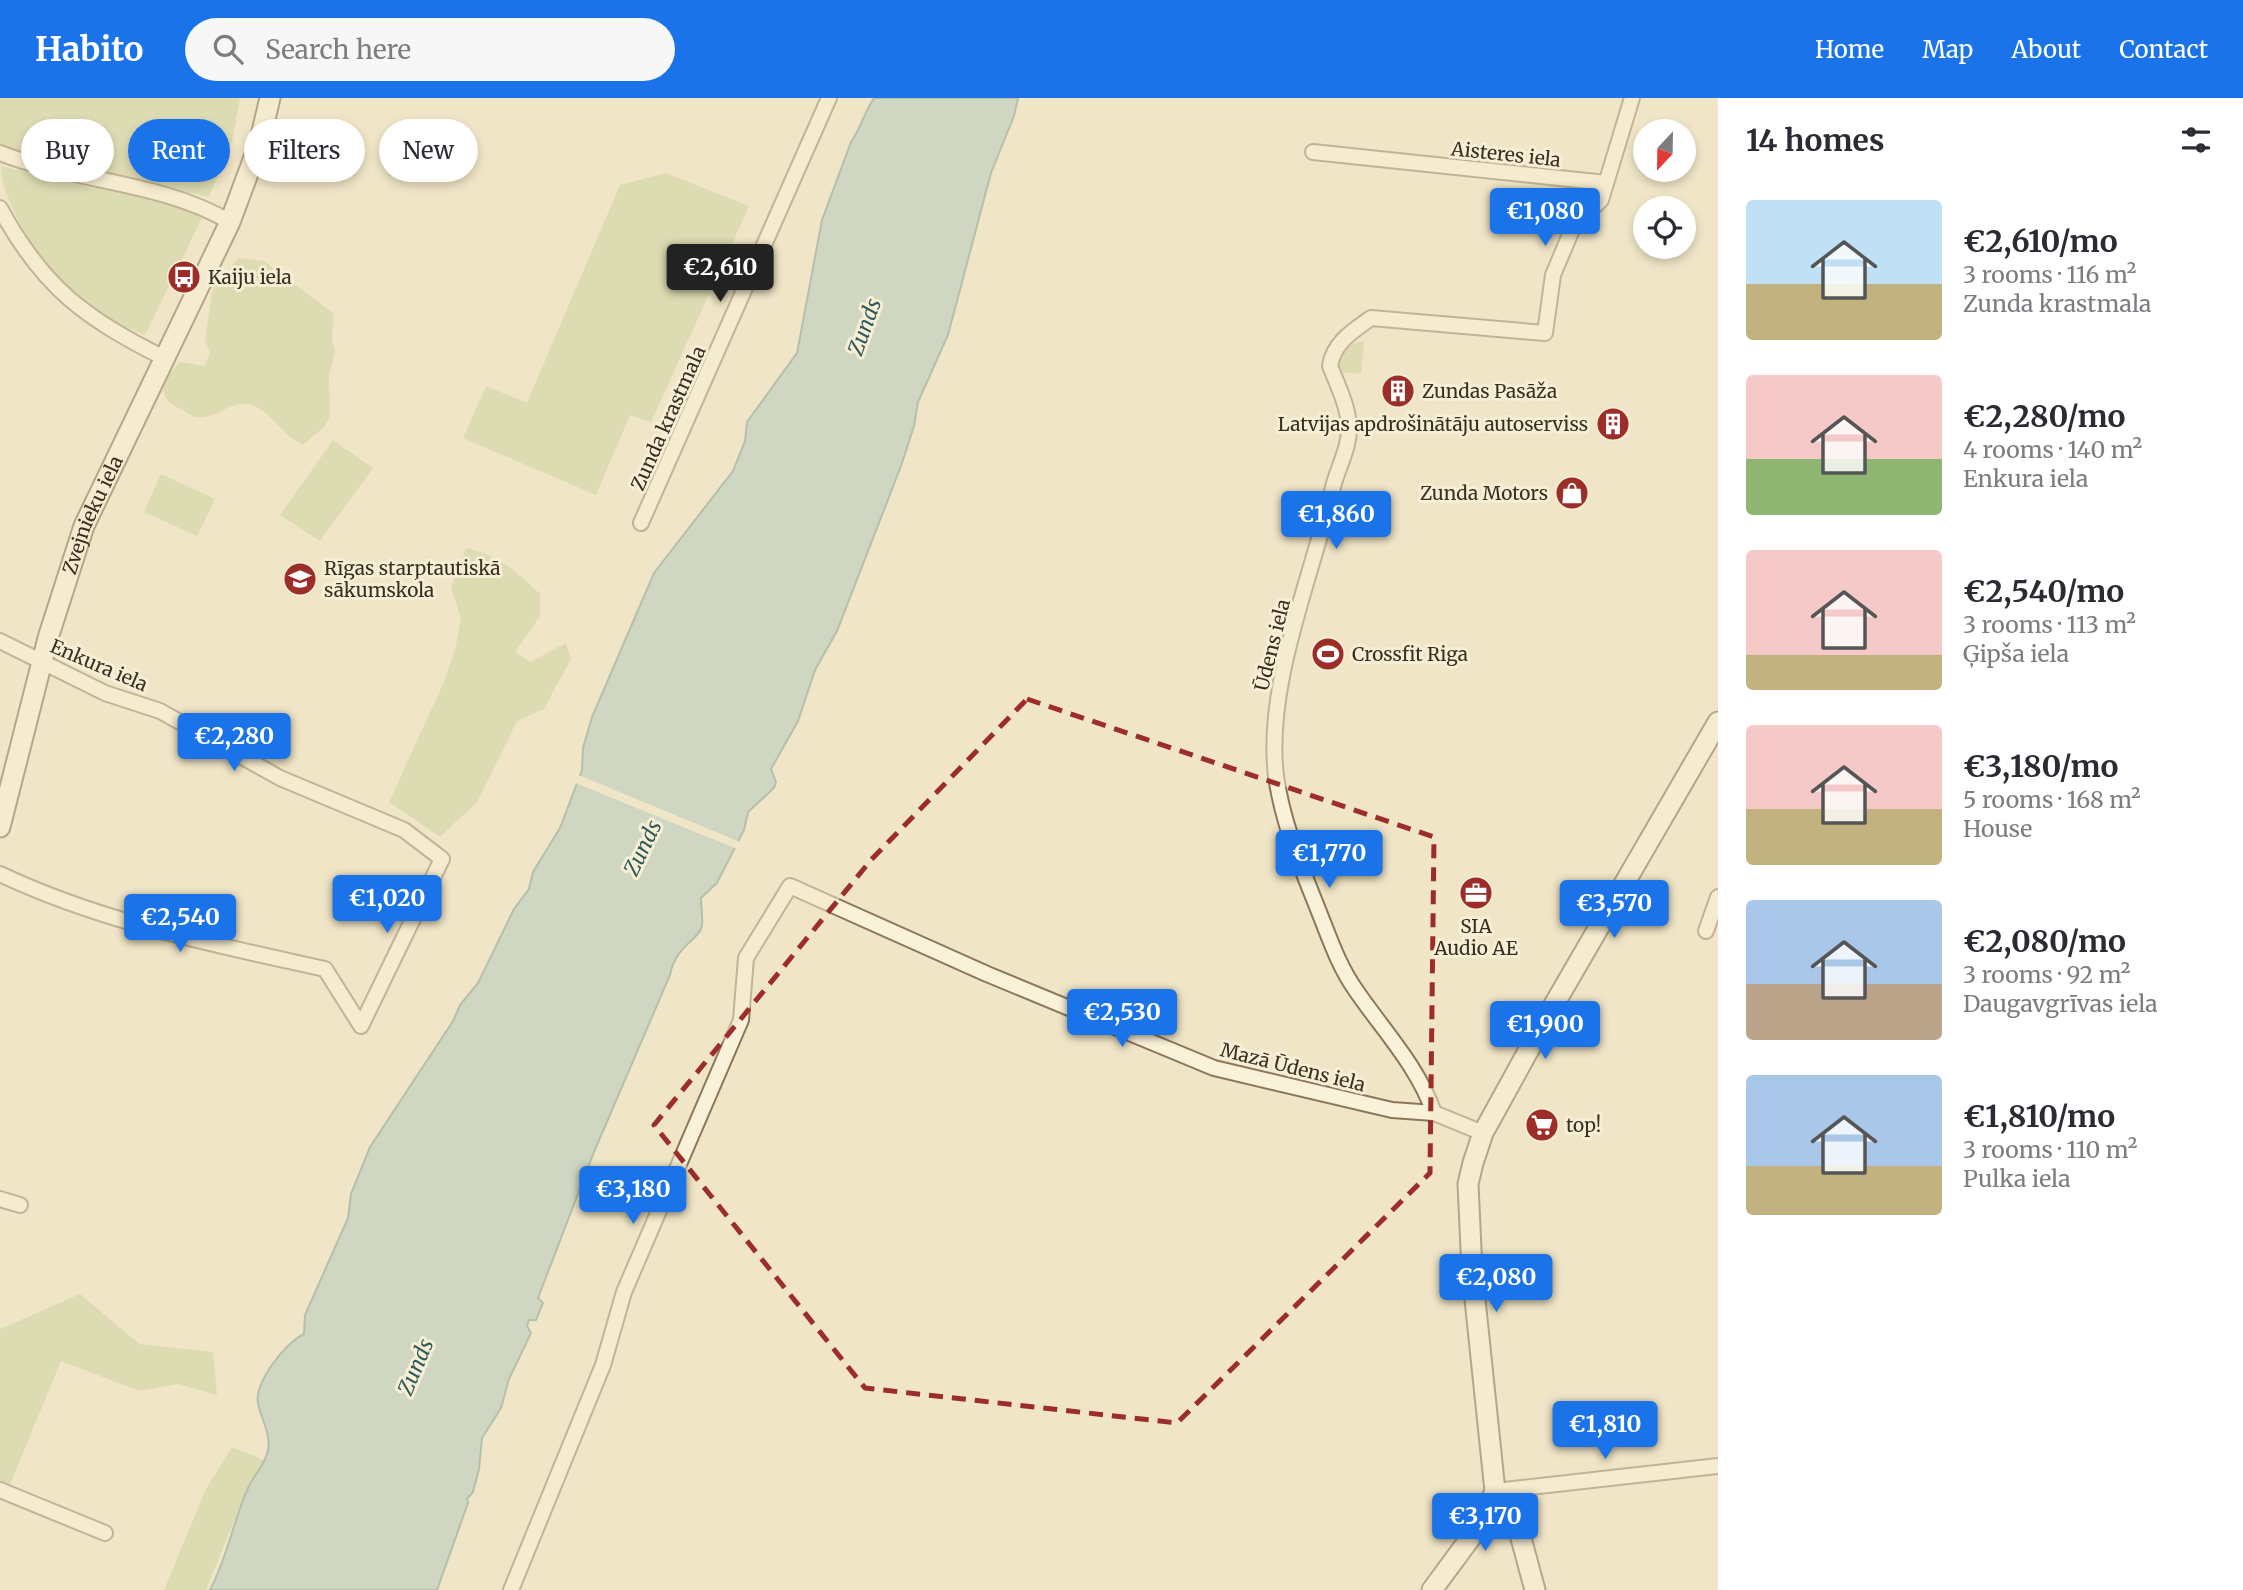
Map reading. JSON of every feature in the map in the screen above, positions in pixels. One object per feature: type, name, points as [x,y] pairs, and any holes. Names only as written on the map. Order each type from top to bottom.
[{"type":"main road","name":"Zvejnieku iela","points":[[0,827],[43,664],[84,526],[230,222],[259,144],[270,98]]},
{"type":"main road","points":[[1535,1590],[1518,1527],[1495,1491],[1472,1271],[1469,1174],[1483,1133],[1718,722]]},
{"type":"main road","points":[[1432,1590],[1480,1525],[1495,1491]]},
{"type":"street","name":"Zunda krastmala","points":[[641,523],[829,98]]},
{"type":"street","points":[[1606,183],[1632,98]]},
{"type":"street","name":"Aisteres iela","points":[[1312,152],[1606,183]]},
{"type":"street","points":[[0,153],[84,178],[154,192],[209,210],[230,222]]},
{"type":"street","name":"Ūdens iela","points":[[1434,1113],[1427,1091],[1339,964],[1290,838],[1276,775],[1276,716],[1280,681],[1319,549],[1337,470],[1347,447],[1348,416],[1330,366],[1334,350],[1371,318],[1545,333],[1553,275],[1574,225],[1601,200],[1606,183]]},
{"type":"street","points":[[0,208],[33,263],[82,312],[164,358]]},
{"type":"street","name":"Enkura iela","points":[[0,641],[105,693],[160,711],[280,778],[394,826],[424,842],[442,859],[361,1026],[324,968],[192,939],[117,917],[0,874]]},
{"type":"street","name":"Mazā Ūdens iela","points":[[511,1590],[603,1366],[624,1292],[741,1020],[746,958],[790,886],[986,974],[1214,1069],[1392,1110],[1434,1113],[1483,1133]]},
{"type":"street","points":[[1706,931],[1718,897]]},
{"type":"street","points":[[0,1199],[20,1205]]},
{"type":"street","points":[[1495,1491],[1718,1466]]},
{"type":"street","points":[[0,1490],[105,1533]]},
{"type":"highlighted area","points":[[1027,699],[1434,837],[1430,1173],[1177,1423],[865,1388],[654,1125],[871,860]]},
{"type":"green space","points":[[0,98],[240,98],[230,147],[230,119],[128,119],[128,181],[114,178],[114,119],[21,119],[21,153],[0,145]]},
{"type":"green space","points":[[1,166],[21,171],[21,182],[68,182],[155,198],[203,216],[145,335],[89,310],[70,294],[30,241],[3,182]]},
{"type":"green space","points":[[666,173],[749,206],[651,422],[630,415],[596,495],[463,438],[486,386],[527,403],[620,185]]},
{"type":"green space","points":[[133,182],[215,182],[209,197]]},
{"type":"green space","points":[[239,258],[264,261],[334,314],[332,339],[335,351],[329,376],[330,417],[323,428],[303,445],[289,436],[266,413],[252,405],[237,404],[210,416],[195,417],[166,398],[163,381],[180,362],[205,366],[210,353],[205,340],[213,286]]},
{"type":"green space","points":[[1364,341],[1361,374],[1337,372],[1344,351]]},
{"type":"green space","points":[[333,440],[373,468],[320,541],[280,515]]},
{"type":"green space","points":[[161,474],[215,499],[197,536],[144,512]]},
{"type":"green space","points":[[466,548],[488,555],[506,565],[540,594],[540,616],[515,652],[530,662],[566,643],[571,659],[544,709],[517,721],[477,802],[440,837],[389,802],[444,682],[456,646],[461,618],[451,587]]},
{"type":"green space","points":[[80,1294],[139,1344],[213,1352],[217,1395],[178,1384],[139,1391],[61,1361],[9,1487],[0,1484],[0,1329]]},
{"type":"green space","points":[[232,1447],[264,1460],[241,1504],[206,1590],[164,1590],[206,1489]]},
{"type":"water","name":"Zunds","points":[[874,98],[1018,98],[1014,116],[991,173],[948,335],[918,402],[914,426],[901,466],[837,631],[815,670],[798,721],[771,769],[776,782],[774,788],[748,812],[744,830],[717,883],[701,898],[700,931],[682,950],[673,965],[594,1152],[538,1298],[543,1303],[536,1320],[529,1320],[527,1326],[531,1333],[509,1379],[501,1408],[482,1438],[479,1469],[473,1492],[467,1499],[468,1503],[437,1590],[210,1590],[248,1488],[267,1455],[268,1437],[258,1403],[261,1385],[280,1354],[304,1334],[305,1315],[348,1218],[351,1194],[370,1147],[453,1021],[460,1005],[478,983],[514,909],[529,889],[533,872],[560,828],[582,770],[583,748],[592,717],[654,573],[733,471],[745,441],[747,422],[797,353],[822,220],[851,142]]},
{"type":"pier","points":[[576,774],[740,842],[737,849],[573,782]]},
{"type":"place","name":"Kaiju iela","points":[[184,277]]},
{"type":"place","name":"Zundas Pasāža","points":[[1398,391]]},
{"type":"place","name":"Latvijas apdrošinātāju autoserviss","points":[[1613,424]]},
{"type":"place","name":"Zunda Motors","points":[[1572,493]]},
{"type":"place","name":"Rīgas starptautiskā sākumskola","points":[[300,579]]},
{"type":"place","name":"Crossfit Riga","points":[[1328,654]]},
{"type":"place","name":"SIA Audio AE","points":[[1476,893]]},
{"type":"place","name":"top!","points":[[1542,1125]]}]
